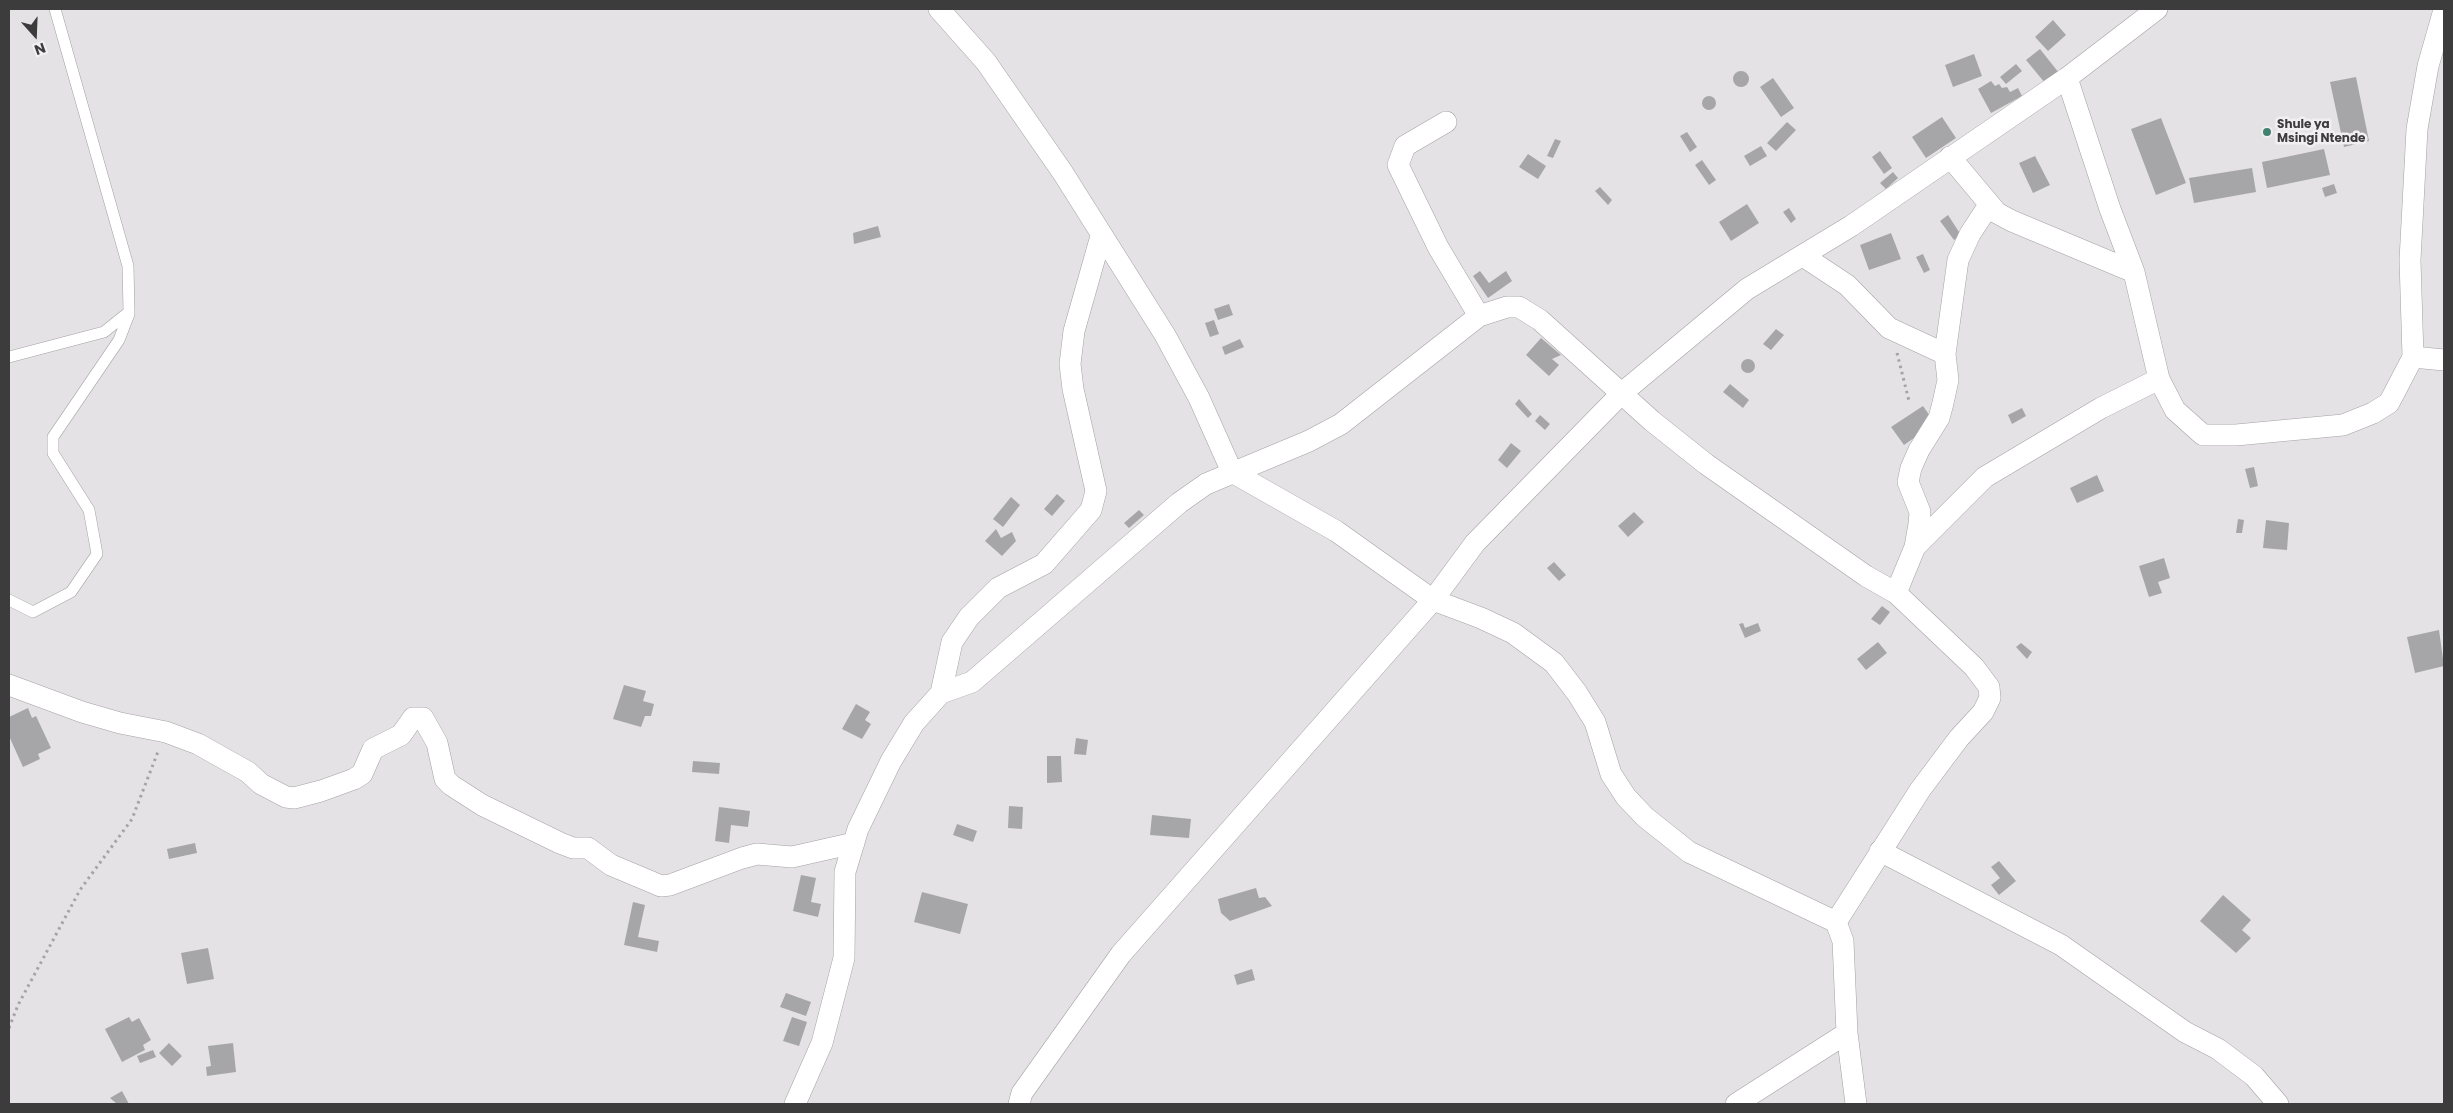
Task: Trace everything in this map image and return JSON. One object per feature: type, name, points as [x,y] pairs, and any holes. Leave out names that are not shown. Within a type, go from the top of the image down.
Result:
[{"type":"street","points":[[939,9],[986,62],[1064,173],[1184,370],[1232,472],[1336,531],[1433,600],[1481,618],[1513,633],[1554,663],[1577,693],[1595,722],[1611,774],[1626,797],[1664,834],[1689,852],[1836,922],[1843,941],[1847,1033],[1856,1104]]},
{"type":"street","points":[[1019,1104],[1022,1093],[1121,954],[1433,600],[1475,543],[1622,393],[1747,289],[1851,226],[2067,78],[2157,9]]},
{"type":"street","points":[[2067,78],[2110,209],[2134,272],[2159,379],[2175,410],[2203,435],[2236,435],[2343,424],[2373,414],[2389,403],[2413,357],[2410,260],[2417,129],[2428,66],[2444,10]]},
{"type":"street","points":[[1446,122],[1405,146],[1398,165],[1438,246],[1479,316]]},
{"type":"street","points":[[1950,157],[1989,206],[2012,221],[2134,272]]},
{"type":"street","points":[[1896,593],[1915,547],[1920,512],[1908,482],[1919,450],[1940,418],[1948,380],[1945,354],[1958,260],[1970,234],[1989,206]]},
{"type":"street","points":[[941,694],[952,642],[969,617],[998,588],[1044,564],[1091,510],[1096,491],[1073,389],[1070,364],[1074,331],[1101,236]]},
{"type":"street","points":[[1803,256],[1847,285],[1889,328],[1945,354]]},
{"type":"street","points":[[795,1104],[822,1043],[844,958],[845,872],[858,829],[891,761],[914,723],[941,694],[972,682],[1179,503],[1206,484],[1309,441],[1341,424],[1479,316],[1507,307],[1519,307],[1540,320],[1652,421],[1706,464],[1866,576],[1896,593],[1974,667],[1989,687],[1990,698],[1983,712],[1941,762],[1880,851],[1836,922]]},
{"type":"street","points":[[2413,357],[2444,360]]},
{"type":"street","points":[[1915,547],[1985,476],[2101,408],[2159,379]]},
{"type":"street","points":[[9,685],[97,716],[166,732],[198,744],[248,772],[261,784],[286,797],[294,798],[354,779],[362,774],[373,750],[401,735],[413,718],[423,718],[437,743],[442,772],[451,785],[482,805],[560,843],[573,848],[588,848],[611,865],[660,886],[670,886],[742,858],[758,854],[792,857],[824,848],[854,843]]},
{"type":"street","points":[[1880,851],[2061,945],[2185,1032],[2218,1049],[2254,1076],[2278,1104]]},
{"type":"street","points":[[1736,1104],[1847,1033]]},
{"type":"lane","points":[[9,600],[33,612],[71,592],[98,554],[89,510],[53,453],[52,437],[119,340],[129,312],[128,266],[54,9]]},
{"type":"lane","points":[[9,357],[104,332],[129,312]]},
{"type":"path","points":[[1889,328],[1902,369],[1909,401]]},
{"type":"path","points":[[9,1028],[18,1005],[80,890],[132,819],[166,732]]},
{"type":"building","points":[[2053,20],[2066,35],[2048,51],[2035,37]]},
{"type":"building","points":[[2040,49],[2059,73],[2045,83],[2026,60]]},
{"type":"building","points":[[1974,54],[1982,76],[1953,87],[1945,65]]},
{"type":"building","points":[[2016,64],[2022,71],[2006,84],[2000,77]]},
{"type":"building","points":[[1741,71],[1749,79],[1741,87],[1733,79]]},
{"type":"building","points":[[2356,77],[2369,141],[2344,147],[2330,82]]},
{"type":"building","points":[[1773,78],[1794,108],[1781,117],[1760,87]]},
{"type":"building","points":[[1991,81],[1995,86],[1999,84],[2002,88],[2007,87],[2010,92],[2018,88],[2022,96],[1991,113],[1978,89]]},
{"type":"building","points":[[1706,96],[1712,96],[1716,103],[1712,110],[1706,110],[1702,106],[1702,100]]},
{"type":"building","points":[[1942,117],[1956,138],[1926,158],[1912,137]]},
{"type":"building","points":[[2161,118],[2186,183],[2156,195],[2131,129]]},
{"type":"building","points":[[1787,122],[1796,130],[1776,151],[1767,143]]},
{"type":"building","points":[[1687,132],[1697,147],[1690,152],[1680,136]]},
{"type":"building","points":[[1555,139],[1561,141],[1553,158],[1547,156]]},
{"type":"building","points":[[1761,146],[1767,156],[1750,166],[1744,156]]},
{"type":"building","points":[[2324,149],[2330,175],[2267,188],[2262,162]]},
{"type":"building","points":[[1880,151],[1892,168],[1884,174],[1872,157]]},
{"type":"building","points":[[1528,154],[1546,166],[1538,179],[1519,167]]},
{"type":"building","points":[[2035,156],[2050,185],[2033,193],[2019,163]]},
{"type":"building","points":[[1702,160],[1716,180],[1709,185],[1695,165]]},
{"type":"building","points":[[2252,168],[2256,192],[2194,203],[2189,178]]},
{"type":"building","points":[[1893,172],[1898,178],[1886,189],[1880,183]]},
{"type":"building","points":[[2334,184],[2337,193],[2325,197],[2322,188]]},
{"type":"building","points":[[1600,187],[1612,200],[1608,205],[1595,191]]},
{"type":"building","points":[[1747,204],[1759,223],[1731,241],[1719,222]]},
{"type":"building","points":[[1789,208],[1796,219],[1791,223],[1783,212]]},
{"type":"building","points":[[1948,215],[1961,235],[1954,240],[1940,221]]},
{"type":"building","points":[[878,226],[881,237],[854,244],[853,233]]},
{"type":"building","points":[[1891,233],[1901,259],[1869,270],[1860,245]]},
{"type":"building","points":[[1923,254],[1930,270],[1924,273],[1916,257]]},
{"type":"building","points":[[1480,271],[1489,283],[1506,271],[1512,281],[1488,298],[1473,276]]},
{"type":"building","points":[[1229,304],[1233,315],[1218,320],[1214,309]]},
{"type":"building","points":[[1214,320],[1219,334],[1210,337],[1205,323]]},
{"type":"building","points":[[1776,329],[1784,335],[1771,350],[1763,344]]},
{"type":"building","points":[[1541,338],[1561,355],[1552,359],[1559,365],[1549,376],[1526,355]]},
{"type":"building","points":[[1240,339],[1244,347],[1225,355],[1222,347]]},
{"type":"building","points":[[1745,359],[1751,359],[1755,366],[1751,373],[1745,373],[1741,369],[1741,363]]},
{"type":"building","points":[[1730,384],[1749,400],[1743,408],[1723,392]]},
{"type":"building","points":[[1519,399],[1532,414],[1528,418],[1515,404]]},
{"type":"building","points":[[1923,406],[1935,423],[1904,445],[1891,427]]},
{"type":"building","points":[[2022,408],[2026,416],[2012,424],[2008,415]]},
{"type":"building","points":[[1540,415],[1550,424],[1545,430],[1535,421]]},
{"type":"building","points":[[1511,443],[1521,451],[1507,468],[1498,460]]},
{"type":"building","points":[[2254,467],[2258,486],[2250,488],[2245,469]]},
{"type":"building","points":[[2097,475],[2104,491],[2077,503],[2070,488]]},
{"type":"building","points":[[1057,494],[1065,501],[1052,516],[1044,509]]},
{"type":"building","points":[[1011,497],[1020,505],[1003,527],[993,519]]},
{"type":"building","points":[[1139,510],[1144,515],[1129,528],[1124,523]]},
{"type":"building","points":[[1634,512],[1644,522],[1628,537],[1618,526]]},
{"type":"building","points":[[2238,519],[2244,520],[2242,533],[2236,533]]},
{"type":"building","points":[[2266,520],[2289,523],[2287,550],[2263,548]]},
{"type":"building","points":[[996,529],[1001,538],[1012,532],[1016,541],[1002,556],[985,541]]},
{"type":"building","points":[[2164,558],[2170,578],[2158,582],[2162,593],[2149,597],[2139,566]]},
{"type":"building","points":[[1554,562],[1566,575],[1559,581],[1547,568]]},
{"type":"building","points":[[1882,606],[1890,612],[1880,625],[1871,619]]},
{"type":"building","points":[[1743,623],[1745,628],[1758,623],[1761,631],[1745,638],[1739,624]]},
{"type":"building","points":[[2439,630],[2444,666],[2415,673],[2407,637]]},
{"type":"building","points":[[1878,642],[1887,653],[1866,670],[1857,659]]},
{"type":"building","points":[[2021,643],[2032,652],[2027,659],[2016,647]]},
{"type":"building","points":[[624,685],[646,691],[643,701],[654,704],[651,716],[645,716],[641,727],[613,719]]},
{"type":"building","points":[[856,704],[870,712],[865,720],[871,724],[862,739],[842,729]]},
{"type":"building","points":[[28,708],[32,718],[36,716],[51,748],[38,754],[40,759],[23,767],[9,736],[9,717]]},
{"type":"building","points":[[1076,738],[1088,740],[1086,755],[1074,754]]},
{"type":"building","points":[[1047,756],[1061,756],[1062,782],[1047,783]]},
{"type":"building","points":[[693,761],[720,763],[719,774],[692,772]]},
{"type":"building","points":[[1009,806],[1023,807],[1022,829],[1008,828]]},
{"type":"building","points":[[719,807],[750,811],[748,827],[731,825],[729,843],[715,841]]},
{"type":"building","points":[[1152,815],[1191,819],[1189,838],[1150,835]]},
{"type":"building","points":[[957,824],[977,831],[973,842],[953,835]]},
{"type":"building","points":[[195,843],[197,853],[169,859],[167,849]]},
{"type":"building","points":[[1999,861],[2016,881],[1999,895],[1991,885],[2000,878],[1991,867]]},
{"type":"building","points":[[801,875],[816,878],[811,902],[821,904],[818,917],[793,911]]},
{"type":"building","points":[[1256,888],[1259,898],[1265,897],[1272,906],[1230,921],[1221,913],[1218,899]]},
{"type":"building","points":[[922,892],[968,904],[960,934],[914,922]]},
{"type":"building","points":[[2223,895],[2251,920],[2242,930],[2251,938],[2236,953],[2200,921]]},
{"type":"building","points":[[633,902],[645,905],[638,937],[659,941],[657,952],[624,945]]},
{"type":"building","points":[[208,948],[214,979],[187,984],[181,953]]},
{"type":"building","points":[[1252,969],[1255,980],[1237,985],[1234,975]]},
{"type":"building","points":[[786,993],[811,1002],[806,1016],[780,1007]]},
{"type":"building","points":[[129,1017],[132,1022],[139,1018],[151,1040],[143,1045],[145,1050],[122,1062],[105,1029]]},
{"type":"building","points":[[792,1017],[807,1022],[799,1046],[783,1041]]},
{"type":"building","points":[[169,1043],[182,1056],[172,1066],[159,1053]]},
{"type":"building","points":[[233,1043],[236,1072],[207,1076],[206,1067],[211,1066],[208,1046]]},
{"type":"building","points":[[153,1050],[156,1057],[140,1063],[137,1056]]},
{"type":"building","points":[[122,1091],[129,1104],[117,1104],[110,1098]]},
{"type":"place","name":"Shule ya Msingi Ntende","points":[[2267,132]]}]
